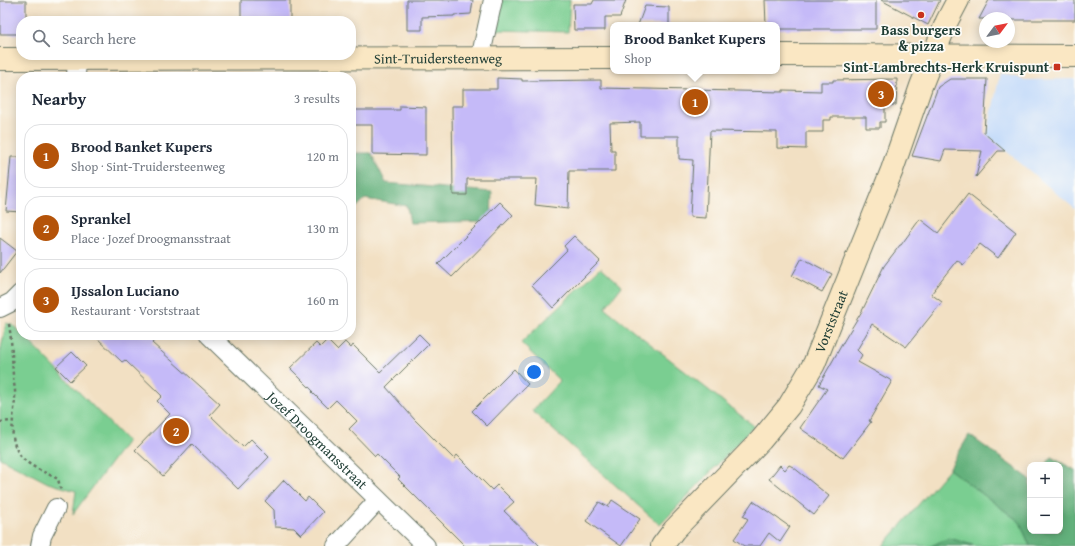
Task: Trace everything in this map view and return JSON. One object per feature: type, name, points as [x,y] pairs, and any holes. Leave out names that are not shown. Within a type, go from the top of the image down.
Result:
[{"type":"main road","name":"Vorststraat","points":[[662,546],[674,530],[765,434],[788,406],[814,364],[892,170],[921,86],[947,21],[958,0]]},
{"type":"main road","points":[[780,55],[1075,56]]},
{"type":"main road","name":"Sint-Truidersteenweg","points":[[0,59],[76,68],[480,59],[610,58]]},
{"type":"street","points":[[480,59],[493,0]]},
{"type":"street","points":[[3,307],[16,298]]},
{"type":"street","name":"Jozef Droogmansstraat","points":[[214,340],[426,546]]},
{"type":"street","points":[[336,546],[378,500]]},
{"type":"street","points":[[40,546],[42,536],[56,508]]},
{"type":"path","points":[[3,307],[12,342],[15,402],[12,421],[15,446],[27,462],[58,480],[62,496],[56,508]]},
{"type":"path","points":[[0,422],[12,421]]},
{"type":"shaded area","points":[[1000,73],[1026,80],[1075,79],[1075,209],[987,135]]},
{"type":"green space","points":[[500,0],[570,0],[568,32],[496,30],[495,23]]},
{"type":"green space","points":[[356,153],[371,153],[386,183],[492,192],[491,221],[410,223],[407,206],[365,199],[356,208]]},
{"type":"green space","points":[[601,267],[622,286],[605,308],[754,426],[660,525],[532,411],[560,381],[521,343]]},
{"type":"green space","points":[[6,323],[13,325],[16,328],[16,340],[28,340],[127,441],[73,514],[76,491],[48,483],[0,458],[0,353]]},
{"type":"green space","points":[[969,435],[1027,477],[1027,534],[1063,534],[1063,464],[1075,470],[1075,546],[1030,546],[1020,522],[949,469]]},
{"type":"green space","points":[[1051,457],[1060,462],[1048,462]]},
{"type":"green space","points":[[949,469],[1020,522],[1030,546],[975,546],[949,538],[931,546],[883,546]]},
{"type":"green space","points":[[949,538],[975,546],[931,546]]},
{"type":"building","points":[[241,0],[290,0],[290,16],[241,16]]},
{"type":"building","points":[[407,0],[473,0],[471,14],[422,17],[422,30],[407,30]]},
{"type":"building","points":[[594,0],[626,0],[620,17],[605,17],[605,30],[574,30],[573,4],[592,4]]},
{"type":"building","points":[[765,0],[876,0],[876,29],[780,29],[780,22],[766,22]]},
{"type":"building","name":"Bass burgers & pizza","points":[[881,0],[940,0],[928,25]]},
{"type":"building","points":[[989,0],[1075,0],[1075,20],[1015,20],[1015,12],[983,12]]},
{"type":"building","points":[[0,1],[26,1],[26,16],[16,16],[16,34],[0,34]]},
{"type":"building","points":[[645,6],[669,7],[669,22],[639,22]]},
{"type":"building","points":[[497,78],[522,79],[522,81],[601,80],[601,88],[783,92],[783,90],[821,91],[821,82],[833,82],[833,80],[897,79],[896,105],[885,105],[885,122],[880,122],[880,128],[866,128],[866,117],[831,117],[831,120],[823,120],[823,132],[806,132],[806,149],[777,148],[777,132],[710,131],[706,218],[690,217],[693,160],[679,159],[679,136],[640,136],[640,122],[610,123],[611,150],[615,150],[615,171],[569,171],[568,209],[535,205],[537,179],[467,179],[467,195],[453,195],[452,106],[463,106],[463,89],[497,89]]},
{"type":"building","points":[[950,79],[987,79],[984,133],[1005,151],[998,151],[976,177],[982,151],[945,150],[941,161],[912,156],[938,87]]},
{"type":"building","points":[[400,106],[426,107],[426,155],[372,154],[372,125],[356,125],[356,110],[400,110]]},
{"type":"building","points":[[11,157],[16,157],[16,212],[6,211]]},
{"type":"building","points":[[968,194],[1016,232],[998,258],[980,244],[963,265],[957,260],[931,294],[942,302],[906,347],[872,324],[857,350],[862,355],[858,362],[892,381],[869,421],[871,422],[843,458],[800,428],[827,389],[819,385],[862,311],[884,266],[920,219],[938,233]]},
{"type":"building","points":[[500,202],[513,215],[452,277],[438,264]]},
{"type":"building","points":[[574,236],[600,261],[553,308],[532,285],[567,250],[564,246]]},
{"type":"building","points":[[0,238],[16,250],[16,252],[0,273]]},
{"type":"building","points":[[802,258],[832,274],[822,292],[792,276]]},
{"type":"building","points":[[419,334],[429,344],[386,387],[414,419],[454,459],[457,455],[492,490],[497,485],[514,502],[504,511],[540,546],[465,546],[398,479],[400,477],[377,454],[375,456],[349,429],[357,421],[336,400],[328,408],[290,368],[316,343],[320,347],[327,340],[337,350],[345,342],[351,348],[353,345],[380,372]]},
{"type":"building","points":[[99,340],[155,340],[152,343],[220,404],[210,415],[243,447],[251,439],[269,457],[238,489],[192,444],[163,476],[135,450],[170,414],[157,401],[162,396],[125,360],[122,362]]},
{"type":"building","points":[[72,352],[86,366],[70,381],[56,367]]},
{"type":"building","points":[[514,369],[528,384],[487,426],[472,411]]},
{"type":"building","points":[[780,465],[785,470],[789,465],[793,467],[829,496],[814,515],[769,479]]},
{"type":"building","points":[[284,480],[305,501],[308,497],[323,512],[301,535],[294,528],[275,527],[274,510],[265,501]]},
{"type":"building","points":[[612,500],[640,519],[621,546],[586,521],[599,502],[608,507]]},
{"type":"building","points":[[753,501],[790,527],[780,542],[769,533],[760,546],[744,546],[734,539],[748,519],[743,516]]},
{"type":"place","name":"Bass burgers & pizza","points":[[921,15]]},
{"type":"place","name":"Sint-Lambrechts-Herk Kruispunt","points":[[1057,67]]},
{"type":"place","name":"IJssalon Luciano","points":[[881,94]]},
{"type":"place","name":"Brood Banket Kupers","points":[[695,102]]},
{"type":"place","name":"Sprankel","points":[[176,431]]}]
